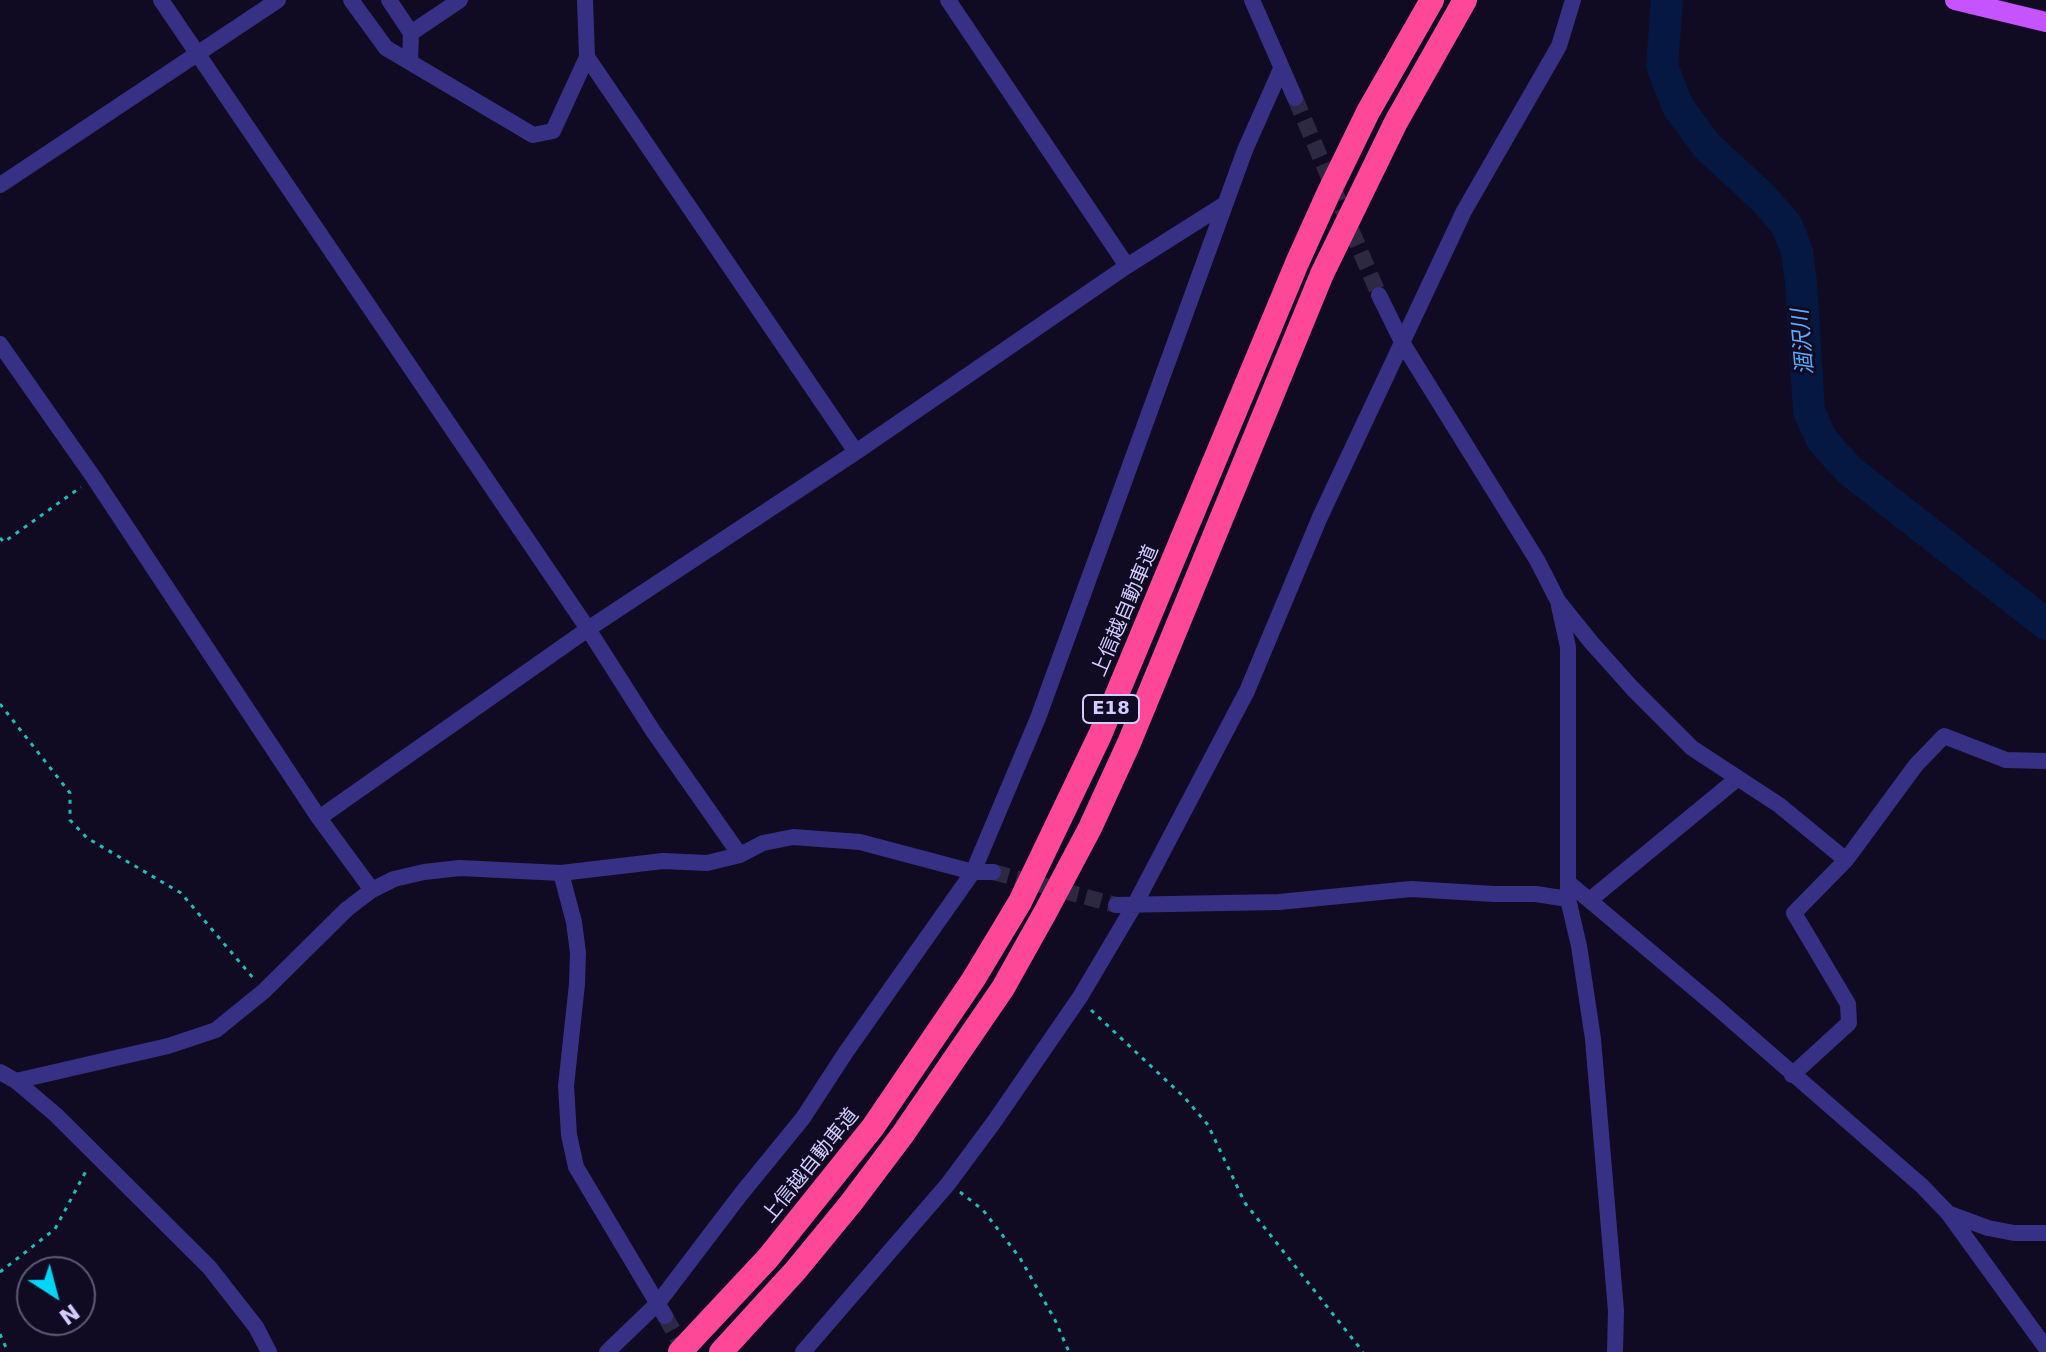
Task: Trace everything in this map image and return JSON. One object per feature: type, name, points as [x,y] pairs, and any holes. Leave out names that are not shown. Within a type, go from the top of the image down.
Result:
[{"type":"highway","name":"上信越自動車道","points":[[680,1352],[768,1258],[873,1127],[965,992],[1020,902],[1100,735],[1323,206],[1368,112],[1432,0]]},
{"type":"highway","name":"E18","points":[[721,1352],[796,1270],[903,1134],[995,1000],[1046,911],[1090,828],[1129,743],[1322,274],[1396,122],[1465,0]]},
{"type":"main road","points":[[1955,0],[2046,22]]},
{"type":"street","points":[[161,0],[588,629],[653,731],[740,855]]},
{"type":"street","points":[[0,185],[278,0]]},
{"type":"street","points":[[351,0],[386,48],[533,135],[553,131],[587,57],[585,0]]},
{"type":"street","points":[[389,0],[411,33],[410,62]]},
{"type":"street","points":[[411,33],[460,0]]},
{"type":"street","points":[[948,0],[1127,266]]},
{"type":"street","points":[[1252,0],[1295,98]]},
{"type":"street","points":[[803,1352],[948,1184],[1080,997],[1134,906],[1247,691],[1320,517],[1464,211],[1559,46],[1573,0]]},
{"type":"street","points":[[587,57],[856,452]]},
{"type":"street","points":[[607,1352],[661,1309],[741,1194],[803,1118],[973,872],[1038,718],[1245,150],[1281,69]]},
{"type":"street","points":[[319,818],[588,629],[856,452],[1127,266],[1225,204]]},
{"type":"street","points":[[1379,295],[1403,344],[1537,560],[1558,601],[1633,689],[1692,748],[1779,805],[1846,860]]},
{"type":"street","points":[[0,344],[94,478],[319,818],[372,890]]},
{"type":"street","points":[[1558,601],[1568,647],[1569,892],[1593,1039],[1616,1311],[1615,1352]]},
{"type":"street","points":[[1792,1075],[1849,1023],[1848,1004],[1794,913],[1846,860],[1916,765],[1944,736],[2006,760],[2046,761]]},
{"type":"street","points":[[1591,899],[1738,778]]},
{"type":"street","points":[[16,1081],[168,1046],[216,1030],[264,991],[347,909],[372,890],[394,879],[424,872],[460,868],[561,873],[663,861],[707,863],[740,855],[763,843],[793,837],[860,842],[973,872],[993,872]]},
{"type":"street","points":[[561,873],[574,922],[578,953],[566,1086],[569,1135],[576,1167],[661,1309]]},
{"type":"street","points":[[1116,905],[1279,902],[1411,889],[1494,894],[1569,892],[1591,899],[1922,1186],[1948,1213],[2046,1348]]},
{"type":"street","points":[[0,1072],[16,1081],[56,1115],[209,1267],[256,1327],[269,1352]]},
{"type":"street","points":[[1948,1213],[1988,1228],[2014,1233],[2046,1233]]},
{"type":"path","points":[[0,538],[4,542],[94,478]]},
{"type":"path","points":[[0,704],[70,793],[70,820],[87,838],[181,893],[264,991]]},
{"type":"path","points":[[1080,997],[1185,1098],[1208,1125],[1245,1203],[1363,1352]]},
{"type":"path","points":[[0,1272],[55,1229],[95,1154]]},
{"type":"path","points":[[948,1184],[974,1200],[1020,1258],[1069,1352]]},
{"type":"path","points":[[0,1334],[8,1352]]},
{"type":"waterway","name":"涸沢川","points":[[1667,0],[1662,66],[1678,107],[1707,146],[1786,224],[1797,251],[1809,411],[1822,440],[1850,471],[2046,624]]},
{"type":"tunnel","points":[[1295,98],[1379,295]]},
{"type":"tunnel","points":[[993,872],[1116,905]]},
{"type":"tunnel","points":[[665,1316],[685,1352]]}]
